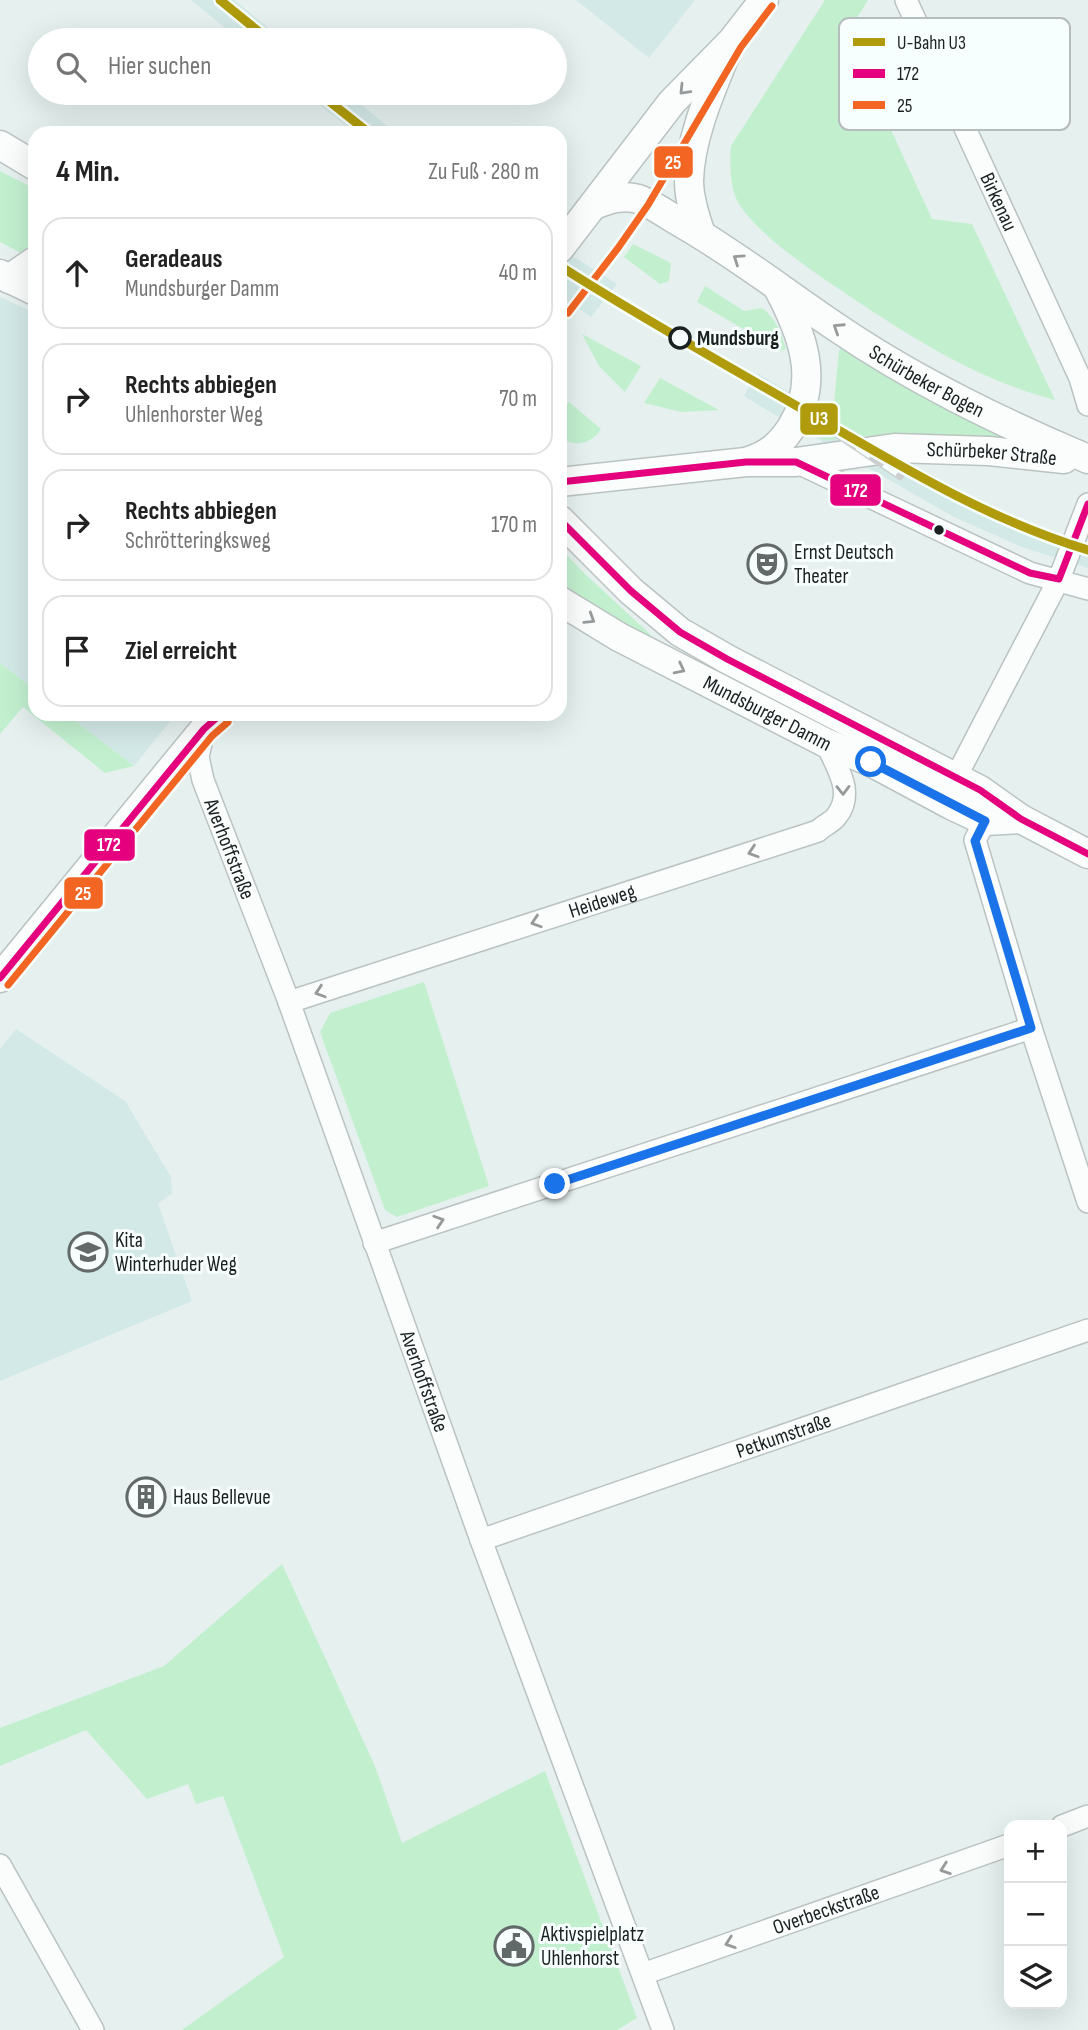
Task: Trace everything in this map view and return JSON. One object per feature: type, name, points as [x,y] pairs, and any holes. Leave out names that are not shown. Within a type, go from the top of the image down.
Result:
[{"type":"main road","points":[[567,239],[672,102],[732,41],[764,0]]},
{"type":"main road","points":[[701,234],[691,201],[689,182],[692,162],[708,96],[732,41]]},
{"type":"main road","points":[[0,145],[28,162]]},
{"type":"main road","name":"Schürbeker Bogen","points":[[594,205],[622,197],[639,199],[701,234],[835,326],[939,388],[1026,433],[1088,460]]},
{"type":"main road","points":[[3,280],[28,265]]},
{"type":"main road","points":[[3,280],[28,289]]},
{"type":"main road","name":"Schürbeker Bogen","points":[[746,462],[768,454],[777,447],[798,417],[806,390],[807,363],[798,329],[775,283]]},
{"type":"main road","name":"Schürbeker Straße","points":[[567,481],[746,462],[796,461],[894,448],[989,451],[1088,460]]},
{"type":"main road","name":"Mundsburger Damm","points":[[567,527],[631,591],[680,632],[727,659],[980,789],[1021,819],[1088,853]]},
{"type":"main road","name":"Mundsburger Damm","points":[[567,605],[619,638],[985,821]]},
{"type":"main road","points":[[0,978],[210,721]]},
{"type":"main road","points":[[985,821],[1021,819]]},
{"type":"street","name":"Birkenau","points":[[906,0],[914,18]]},
{"type":"street","name":"Birkenau","points":[[966,130],[1080,378],[1088,405]]},
{"type":"street","points":[[796,461],[1030,573],[1088,589]]},
{"type":"street","points":[[956,777],[1059,579],[1088,504]]},
{"type":"street","name":"Averhoffstraße","points":[[211,721],[198,757],[203,780],[289,1002],[481,1540],[663,2030]]},
{"type":"street","name":"Heideweg","points":[[289,1002],[818,831],[836,817],[843,803],[845,786],[826,743]]},
{"type":"street","points":[[985,821],[975,841],[1031,1028],[1088,1202]]},
{"type":"street","points":[[374,1242],[1031,1028]]},
{"type":"street","name":"Petkumstraße","points":[[481,1540],[1088,1330]]},
{"type":"street","points":[[1067,1824],[1088,1816]]},
{"type":"street","name":"Overbeckstraße","points":[[643,1974],[1004,1847]]},
{"type":"street","points":[[0,1866],[93,2030]]},
{"type":"shaded area","points":[[191,0],[234,0],[268,28],[225,28]]},
{"type":"shaded area","points":[[576,0],[695,0],[649,58]]},
{"type":"shaded area","points":[[320,105],[362,105],[387,126],[346,126]]},
{"type":"shaded area","points":[[567,252],[617,284],[591,317],[567,301]]},
{"type":"shaded area","points":[[0,297],[28,310],[28,685],[0,663]]},
{"type":"shaded area","points":[[757,373],[966,498],[1030,524],[1088,543],[1088,568],[1022,547],[954,517],[767,410],[744,396]]},
{"type":"shaded area","points":[[75,721],[170,721],[134,766]]},
{"type":"shaded area","name":"Kita Winterhuder Weg","points":[[16,1029],[125,1101],[171,1177],[172,1193],[158,1204],[192,1301],[0,1381],[0,1049]]},
{"type":"green space","points":[[825,0],[868,0],[857,18],[839,18],[839,130],[891,130],[932,219],[972,224],[1055,400],[997,380],[942,354],[890,323],[787,252],[750,219],[737,201],[731,178],[731,146]]},
{"type":"green space","points":[[0,171],[28,185],[28,248],[21,253],[0,242]]},
{"type":"green space","points":[[633,244],[671,263],[669,281],[660,284],[624,257]]},
{"type":"green space","points":[[705,286],[744,311],[762,308],[774,321],[786,349],[781,351],[697,302]]},
{"type":"green space","points":[[582,334],[641,366],[625,392],[599,366]]},
{"type":"green space","points":[[841,347],[878,370],[1005,435],[1003,439],[911,434],[824,440],[819,437],[834,403]]},
{"type":"green space","points":[[660,378],[719,410],[681,412],[644,403]]},
{"type":"green space","points":[[569,402],[601,429],[593,438],[582,443],[567,441]]},
{"type":"green space","points":[[567,555],[652,636],[649,638],[567,595]]},
{"type":"green space","points":[[0,663],[28,685],[28,711],[23,707],[0,734]]},
{"type":"green space","points":[[40,721],[75,721],[134,766],[105,773]]},
{"type":"green space","points":[[424,982],[489,1186],[397,1217],[385,1210],[320,1032],[330,1013]]},
{"type":"green space","points":[[282,1564],[375,1766],[402,1843],[545,1771],[637,2018],[617,2030],[182,2030],[284,1957],[223,1796],[196,1804],[188,1784],[147,1799],[86,1730],[0,1766],[0,1728],[164,1666]]},
{"type":"railway","points":[[777,394],[900,476]]},
{"type":"metro line","name":"U3","points":[[220,0],[254,28]]},
{"type":"metro line","name":"U3","points":[[334,105],[360,126]]},
{"type":"metro line","name":"U3","points":[[567,270],[875,452],[979,507],[1088,550]]},
{"type":"transit line","name":"25","points":[[568,313],[648,205],[741,47],[772,6]]},
{"type":"transit line","name":"172","points":[[567,481],[746,462],[796,462],[1030,573],[1059,579],[1088,504]]},
{"type":"transit line","name":"172","points":[[567,527],[631,591],[680,632],[980,790],[1021,819],[1088,854]]},
{"type":"transit line","name":"172","points":[[0,978],[213,721]]},
{"type":"transit line","name":"25","points":[[8,985],[212,736],[228,722]]},
{"type":"place","name":"Mundsburg","points":[[680,338]]},
{"type":"place","name":"Ernst Deutsch Theater","points":[[767,564]]},
{"type":"place","name":"Kita Winterhuder Weg","points":[[88,1252]]},
{"type":"place","name":"Haus Bellevue","points":[[146,1497]]},
{"type":"place","name":"Aktivspielplatz Uhlenhorst","points":[[514,1946]]},
{"type":"route","points":[[555,1184],[1031,1028],[975,841],[985,821],[871,762]]}]
